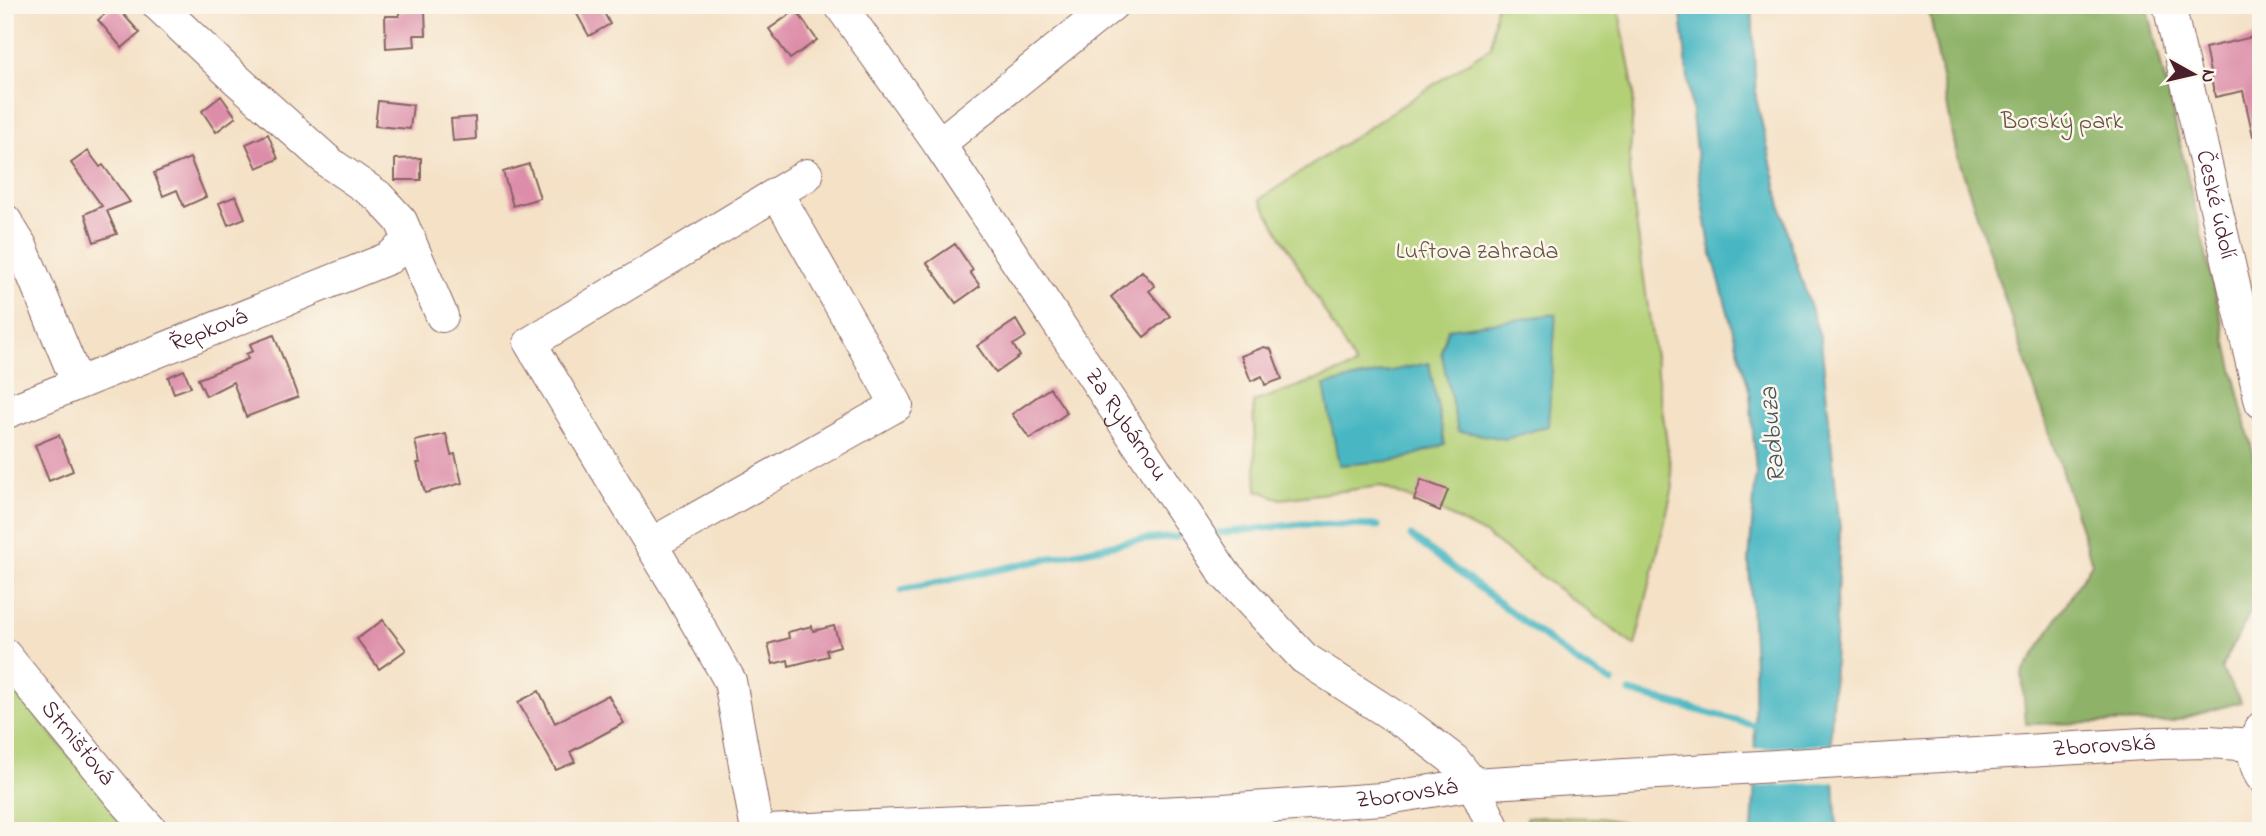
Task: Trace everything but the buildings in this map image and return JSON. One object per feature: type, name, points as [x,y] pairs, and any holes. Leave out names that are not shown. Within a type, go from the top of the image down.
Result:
[{"type":"street","points":[[158,5],[331,164],[378,196],[401,220],[442,316]]},
{"type":"street","name":"Za Rybárnou","points":[[840,5],[939,144],[1224,573],[1304,658],[1412,728],[1454,760],[1473,784],[1495,831]]},
{"type":"street","points":[[939,144],[1112,5]]},
{"type":"street","name":"České údolí","points":[[2169,5],[2261,402]]},
{"type":"street","points":[[757,831],[730,681],[530,343],[807,175]]},
{"type":"street","points":[[651,544],[897,405],[777,193]]},
{"type":"street","points":[[5,220],[21,246],[76,382]]},
{"type":"street","name":"Řepková","points":[[5,413],[76,382],[388,258],[410,240]]},
{"type":"street","name":"Strnišťová","points":[[5,654],[152,831]]},
{"type":"street","name":"Zborovská","points":[[768,831],[1210,810],[1382,799],[1473,784],[2209,743],[2258,737],[2255,762],[2261,776]]},
{"type":"green space","name":"Luftova zahrada","points":[[1496,5],[1618,5],[1634,92],[1629,171],[1673,487],[1635,646],[1483,533],[1440,511],[1380,486],[1281,499],[1257,490],[1253,402],[1356,366],[1260,199],[1491,47]]},
{"type":"green space","name":"Borský park","points":[[1928,5],[2147,5],[2261,487],[2261,591],[2221,669],[2241,702],[2170,722],[2026,724],[2022,674],[2092,563],[1956,151]]},
{"type":"green space","points":[[5,677],[131,831],[5,831]]},
{"type":"green space","points":[[1527,817],[1600,818],[1623,822],[1625,831],[1526,831]]},
{"type":"water","name":"Radbuza","points":[[1680,5],[1752,5],[1756,98],[1789,240],[1821,340],[1840,530],[1831,731],[1837,831],[1752,831],[1755,781],[1754,666],[1749,562],[1756,473],[1750,393],[1710,246],[1699,178]]},
{"type":"water","points":[[1556,314],[1548,426],[1506,439],[1458,431],[1441,351],[1448,329]]},
{"type":"water","points":[[1429,363],[1445,444],[1401,460],[1339,465],[1324,385]]},
{"type":"pier","points":[[1835,744],[1837,782],[1751,787],[1751,749]]},
{"type":"waterway","points":[[1219,533],[1302,524],[1378,526]]},
{"type":"waterway","points":[[1411,536],[1581,665],[1612,682]]},
{"type":"waterway","points":[[902,590],[1131,541],[1177,537]]},
{"type":"waterway","points":[[1630,692],[1761,727]]}]
